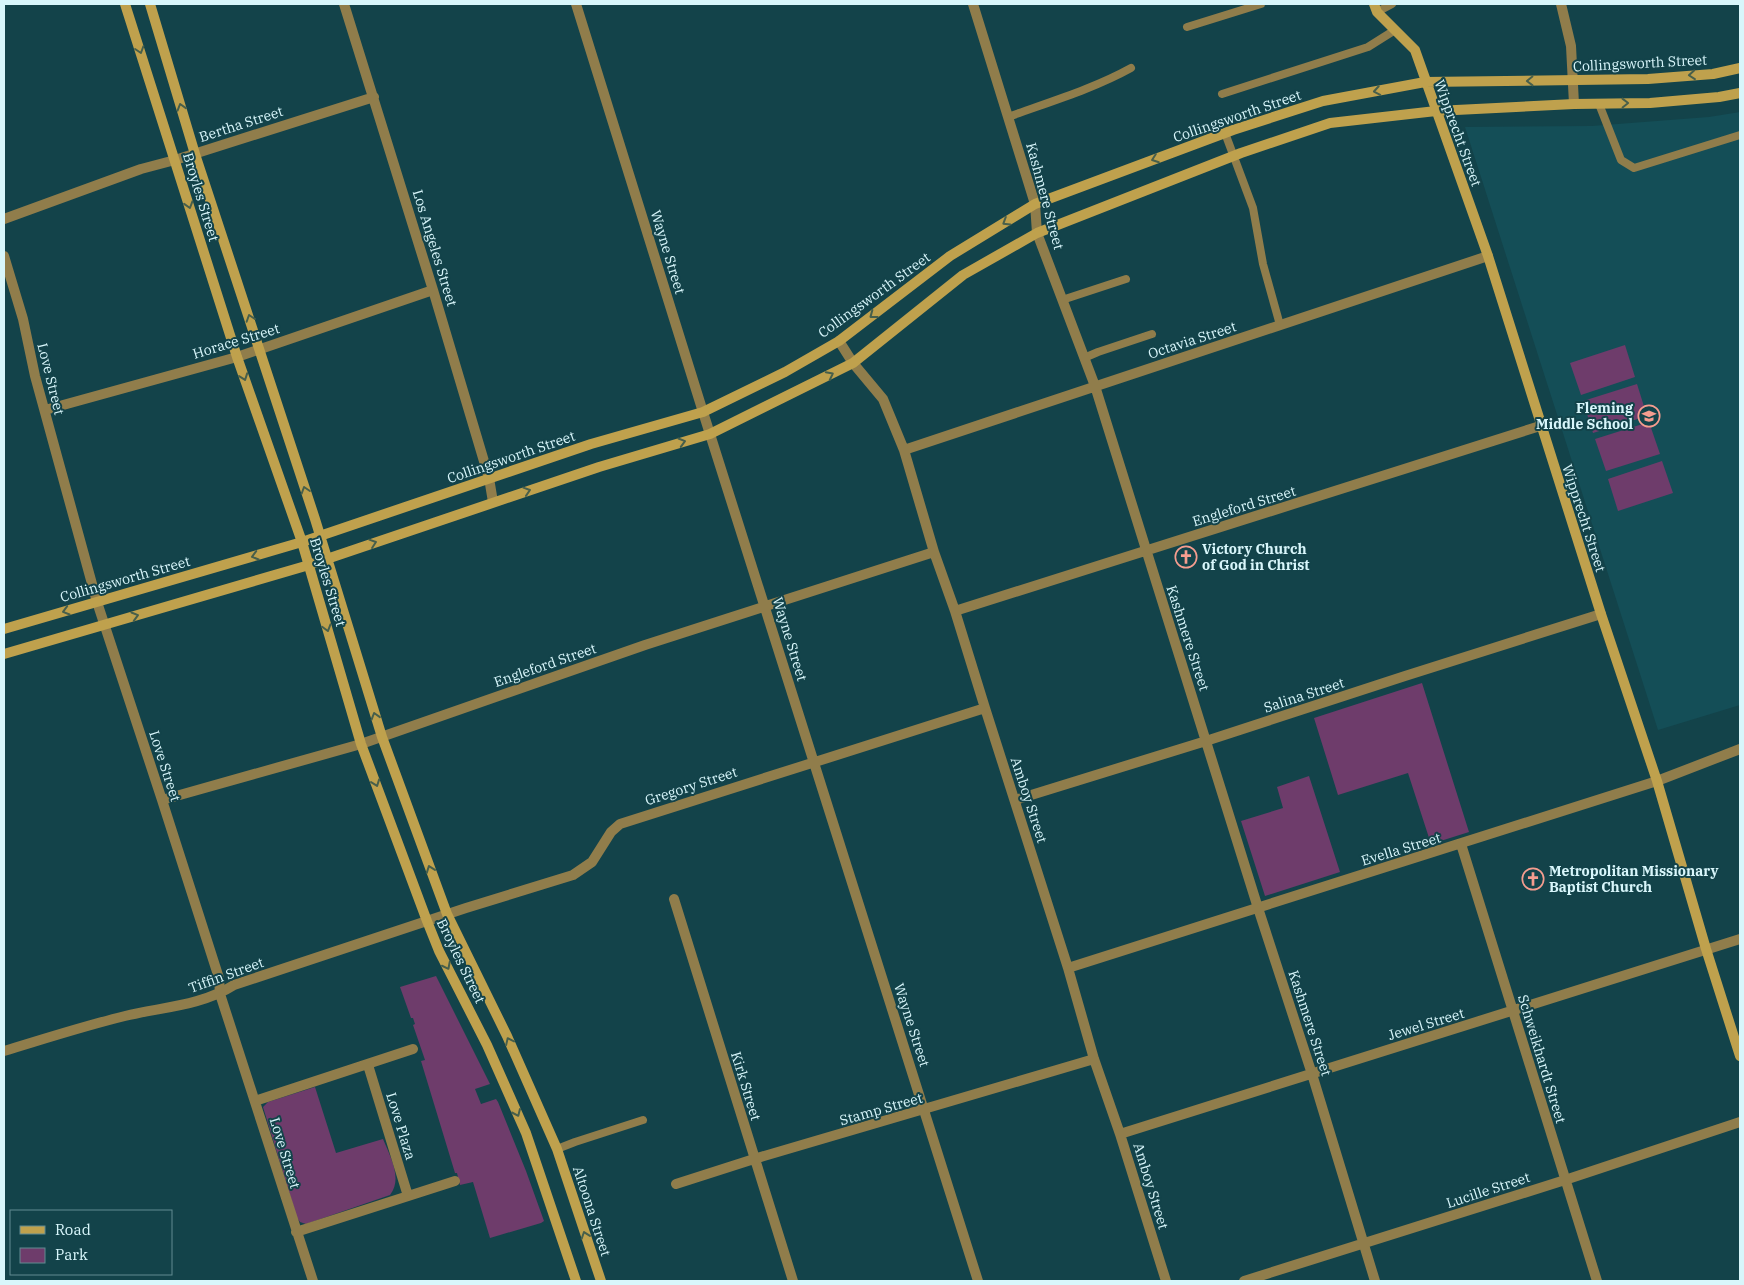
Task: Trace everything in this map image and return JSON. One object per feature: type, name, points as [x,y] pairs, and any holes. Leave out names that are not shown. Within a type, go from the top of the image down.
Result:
[{"type":"main road","name":"Broyles Street","points":[[125,4],[236,357],[302,542],[362,744],[427,922],[487,1046],[526,1133],[576,1281]]},
{"type":"main road","name":"Broyles Street","points":[[150,4],[195,154],[260,349],[382,736],[447,914],[507,1036],[557,1150]]},
{"type":"main road","name":"Wipprecht Street","points":[[1375,8],[1415,50],[1488,256],[1540,426],[1657,781],[1706,949],[1740,1056]]},
{"type":"main road","name":"Collingsworth Street","points":[[4,629],[302,542],[591,444],[703,412],[785,372],[840,340],[950,256],[1035,204],[1225,133],[1323,101],[1425,82],[1648,79],[1713,74],[1740,68]]},
{"type":"main road","points":[[4,654],[309,565],[598,467],[710,434],[853,363],[963,276],[1037,233],[1234,155],[1330,123],[1436,111],[1574,104],[1650,103],[1719,97],[1740,93]]},
{"type":"main road","name":"Altoona Street","points":[[557,1150],[601,1281]]},
{"type":"street","name":"Los Angeles Street","points":[[344,4],[433,290],[489,478],[493,502]]},
{"type":"street","name":"Wayne Street","points":[[576,4],[978,1281]]},
{"type":"street","name":"Kashmere Street","points":[[972,4],[1035,204],[1037,233],[1095,386],[1145,551],[1312,1074],[1375,1281]]},
{"type":"street","points":[[1560,4],[1571,46],[1574,104]]},
{"type":"street","name":"Bertha Street","points":[[4,219],[141,169],[195,154],[374,97]]},
{"type":"street","name":"Love Street","points":[[4,256],[23,319],[35,376],[97,602],[219,978],[220,994],[312,1281]]},
{"type":"street","name":"Octavia Street","points":[[904,450],[1488,256]]},
{"type":"street","name":"Horace Street","points":[[45,410],[236,357],[433,290]]},
{"type":"street","name":"Amboy Street","points":[[840,340],[853,363],[882,399],[904,450],[934,552],[955,611],[984,708],[1068,968],[1094,1059],[1120,1134],[1166,1281]]},
{"type":"street","name":"Engleford Street","points":[[955,611],[1540,426]]},
{"type":"street","name":"Engleford Street","points":[[162,800],[362,744],[646,645],[934,552]]},
{"type":"street","name":"Salina Street","points":[[1015,800],[1206,741],[1601,614]]},
{"type":"street","name":"Gregory Street","points":[[427,922],[573,874],[592,862],[611,832],[620,824],[984,708]]},
{"type":"street","name":"Evella Street","points":[[1068,968],[1657,781],[1740,749]]},
{"type":"street","name":"Schweikhardt Street","points":[[1461,844],[1597,1281]]},
{"type":"street","name":"Kirk Street","points":[[674,898],[793,1281]]},
{"type":"street","name":"Tiffin Street","points":[[4,1051],[127,1016],[183,1006],[220,994],[234,985],[427,922]]},
{"type":"street","name":"Jewel Street","points":[[1120,1134],[1740,939]]},
{"type":"street","points":[[255,1101],[413,1049]]},
{"type":"street","name":"Stamp Street","points":[[676,1184],[754,1159],[1094,1059]]},
{"type":"street","name":"Love Plaza","points":[[368,1065],[408,1196]]},
{"type":"street","name":"Lucille Street","points":[[1244,1281],[1565,1180],[1740,1122]]},
{"type":"street","points":[[296,1232],[455,1180]]},
{"type":"lane","points":[[1187,27],[1262,4]]},
{"type":"lane","points":[[1375,8],[1392,4]]},
{"type":"lane","points":[[1222,94],[1368,46],[1395,30]]},
{"type":"lane","points":[[1008,117],[1073,94],[1117,76],[1131,68]]},
{"type":"lane","points":[[1599,104],[1621,160],[1634,168],[1740,135]]},
{"type":"lane","points":[[1225,133],[1253,208],[1263,264],[1280,325]]},
{"type":"lane","points":[[1062,300],[1126,279]]},
{"type":"lane","points":[[1084,358],[1152,334]]},
{"type":"lane","points":[[557,1150],[575,1142],[643,1120]]},
{"type":"shaded area","name":"Fleming Middle School","points":[[1740,112],[1740,705],[1658,730],[1465,127],[1592,126],[1709,117]]},
{"type":"green space","points":[[1625,345],[1635,377],[1581,395],[1570,363]]},
{"type":"green space","points":[[1637,384],[1647,416],[1593,433],[1583,401]]},
{"type":"green space","points":[[1649,422],[1660,454],[1606,471],[1595,439]]},
{"type":"green space","points":[[1662,461],[1673,493],[1618,511],[1608,479]]},
{"type":"green space","points":[[1422,683],[1469,832],[1431,844],[1408,773],[1338,795],[1314,718]]},
{"type":"green space","points":[[1309,776],[1340,872],[1265,896],[1241,821],[1283,808],[1277,787]]},
{"type":"green space","points":[[436,976],[490,1084],[475,1089],[481,1104],[496,1099],[498,1102],[544,1221],[541,1223],[490,1238],[473,1182],[460,1185],[421,1061],[425,1060],[413,1025],[415,1024],[400,987]]},
{"type":"green space","points":[[315,1087],[336,1153],[383,1139],[394,1167],[395,1182],[394,1189],[390,1195],[306,1224],[300,1222],[297,1218],[263,1107],[268,1102]]},
{"type":"place","name":"Fleming Middle School","points":[[1649,416]]},
{"type":"place","name":"Victory Church of God in Christ","points":[[1186,557]]},
{"type":"place","name":"Metropolitan Missionary Baptist Church","points":[[1533,879]]}]
